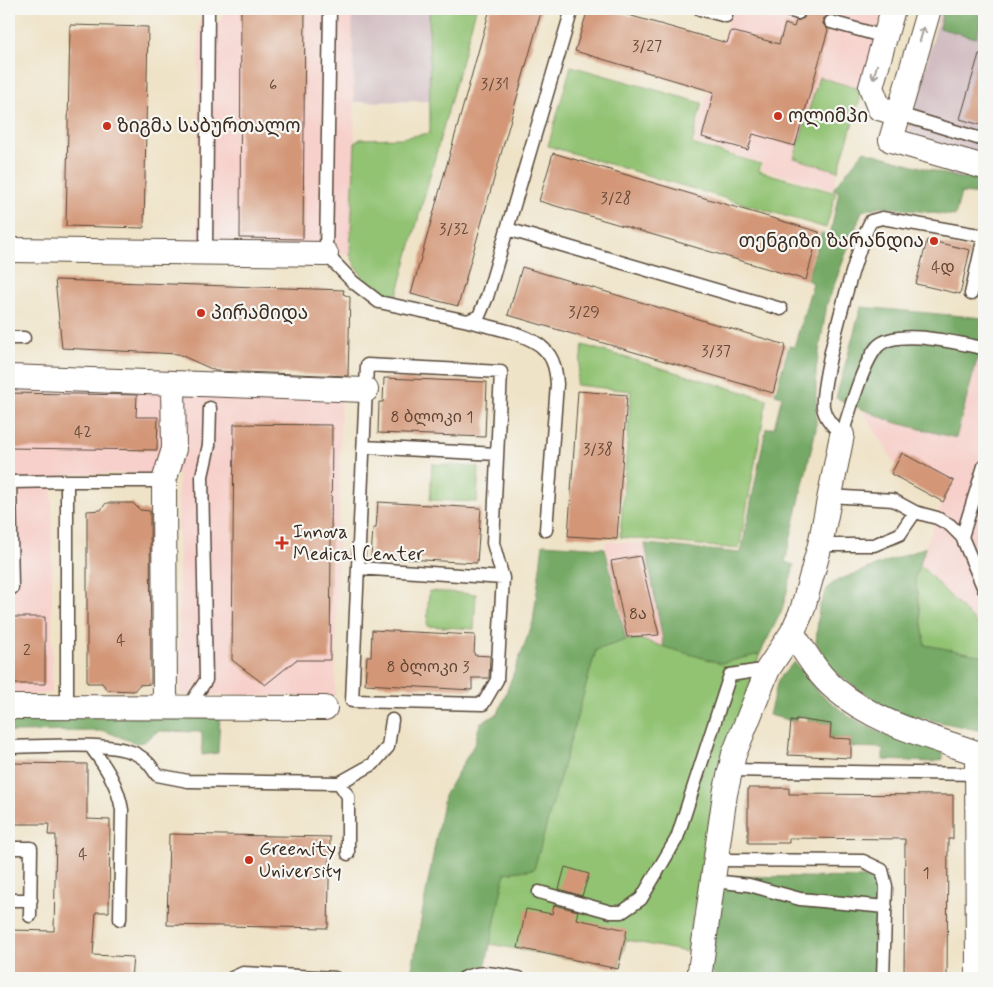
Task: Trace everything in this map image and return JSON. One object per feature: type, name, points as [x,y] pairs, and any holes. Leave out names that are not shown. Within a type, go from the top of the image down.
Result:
[{"type":"street","points":[[893,9],[871,87],[879,108],[899,114]]},
{"type":"street","points":[[929,9],[891,140],[984,168]]},
{"type":"street","points":[[9,250],[326,254]]},
{"type":"street","points":[[9,377],[366,390]]},
{"type":"street","points":[[165,706],[164,481],[174,449],[173,383]]},
{"type":"street","points":[[699,978],[725,794],[734,754],[768,669],[792,633],[802,611],[820,545],[842,435]]},
{"type":"street","points":[[792,633],[832,687],[857,706],[885,721],[980,760],[982,927],[978,978]]},
{"type":"street","points":[[9,707],[190,706],[325,708]]},
{"type":"lane","points":[[206,252],[208,9]]},
{"type":"lane","points":[[330,9],[326,254],[353,282],[379,302],[468,322],[522,337],[544,348],[553,361],[556,384],[546,530]]},
{"type":"lane","points":[[468,322],[479,316],[482,310],[572,9]]},
{"type":"lane","points":[[700,9],[726,16]]},
{"type":"lane","points":[[784,9],[798,13]]},
{"type":"lane","points":[[831,22],[885,38]]},
{"type":"lane","points":[[899,114],[984,140]]},
{"type":"lane","points":[[972,294],[984,236],[882,218],[871,221],[848,291],[825,384],[824,414],[842,435],[871,355],[880,344],[899,338],[930,338],[984,348]]},
{"type":"lane","points":[[507,229],[781,310]]},
{"type":"lane","points":[[9,338],[24,338]]},
{"type":"lane","points":[[367,365],[501,372],[493,543],[503,578],[497,680],[483,704],[352,701],[364,447],[367,365]]},
{"type":"lane","points":[[190,706],[206,680],[202,476],[209,445],[210,408]]},
{"type":"lane","points":[[364,447],[497,454]]},
{"type":"lane","points":[[962,537],[984,466]]},
{"type":"lane","points":[[67,480],[67,706]]},
{"type":"lane","points":[[9,588],[12,588],[9,482],[67,480],[164,481]]},
{"type":"lane","points":[[830,496],[893,500],[915,512],[937,518],[950,525],[962,537],[984,589]]},
{"type":"lane","points":[[820,545],[874,545],[900,534],[915,512]]},
{"type":"lane","points":[[358,568],[503,578]]},
{"type":"lane","points":[[540,892],[611,912],[622,912],[641,899],[677,838],[730,675],[768,669]]},
{"type":"lane","points":[[9,747],[91,747],[124,750],[137,754],[148,762],[156,775],[188,781],[339,783],[373,764],[388,747],[392,720]]},
{"type":"lane","points":[[91,747],[114,781],[120,797],[122,810],[120,919]]},
{"type":"lane","points":[[730,770],[980,760]]},
{"type":"lane","points":[[339,783],[348,796],[348,854]]},
{"type":"lane","points":[[9,848],[31,848],[30,916]]},
{"type":"lane","points":[[715,871],[863,861],[882,870],[886,886],[883,978]]},
{"type":"lane","points":[[715,871],[749,885],[800,899],[886,907]]},
{"type":"lane","points":[[9,900],[31,900]]},
{"type":"lane","points":[[232,978],[244,973],[335,978]]},
{"type":"lane","points":[[464,978],[470,975],[493,973],[519,978]]},
{"type":"shaded area","points":[[222,9],[352,9],[355,143],[350,254],[197,251],[199,21],[222,21]]},
{"type":"shaded area","points":[[352,9],[429,9],[431,101],[354,102]]},
{"type":"shaded area","name":"ოლიმპი","points":[[731,9],[884,9],[833,189],[761,169],[763,163],[694,142]]},
{"type":"shaded area","points":[[941,9],[944,9],[939,28],[976,38],[984,10],[984,181],[964,175],[963,179],[948,175],[952,158],[908,134]]},
{"type":"shaded area","points":[[984,334],[984,631],[919,564],[943,502],[891,474],[896,466],[863,411],[894,422],[956,438]]},
{"type":"shaded area","points":[[9,366],[182,371],[183,375],[349,383],[341,401],[335,696],[180,695],[178,474],[66,474],[52,490],[52,693],[9,698]]},
{"type":"shaded area","points":[[605,541],[645,544],[664,647],[638,639],[626,640]]},
{"type":"green space","points":[[429,9],[476,9],[396,299],[380,292],[368,282],[362,276],[350,254],[355,143],[360,139],[401,138],[430,133]]},
{"type":"green space","points":[[944,9],[984,9],[976,38],[939,28]]},
{"type":"green space","points":[[571,66],[702,103],[692,144],[761,164],[759,171],[836,193],[826,228],[548,146]]},
{"type":"green space","points":[[819,77],[863,90],[838,171],[794,158]]},
{"type":"green space","points":[[864,151],[963,179],[964,175],[984,181],[984,195],[961,193],[955,216],[881,206],[862,211],[827,304],[816,370],[816,429],[785,562],[794,565],[782,610],[760,654],[721,663],[664,647],[645,544],[741,553],[766,428],[774,428],[782,396],[775,394],[789,346],[794,347],[813,283],[807,280],[821,233],[830,235],[839,192],[833,189]]},
{"type":"green space","points":[[861,307],[984,318],[984,334],[956,438],[893,422],[836,398]]},
{"type":"green space","points":[[583,345],[767,399],[739,549],[620,537],[631,391],[576,385]]},
{"type":"green space","points":[[432,464],[479,467],[477,502],[430,500]]},
{"type":"green space","points":[[543,544],[605,548],[626,640],[596,650],[534,869],[505,873],[486,964],[471,971],[411,974],[444,796],[475,743],[480,723],[498,714],[533,622]]},
{"type":"green space","points":[[926,547],[915,577],[925,645],[984,656],[984,729],[982,731],[889,711],[832,670],[816,642],[819,607],[828,587],[838,580]]},
{"type":"green space","points":[[919,564],[984,631],[984,656],[925,645],[915,577]]},
{"type":"green space","points":[[429,591],[476,594],[474,629],[427,626]]},
{"type":"green space","points":[[638,639],[721,663],[760,654],[726,752],[712,804],[687,952],[626,940],[619,968],[490,944],[505,873],[534,869],[596,650],[626,640]]},
{"type":"green space","points":[[794,662],[817,691],[848,716],[900,741],[943,749],[943,759],[933,762],[883,760],[883,748],[851,747],[851,739],[830,738],[831,724],[808,721],[808,717],[797,716],[796,722],[769,715],[778,680]]},
{"type":"green space","points":[[9,716],[220,717],[218,753],[202,755],[202,732],[158,731],[144,742],[135,743],[105,731],[9,732]]},
{"type":"green space","points":[[723,876],[872,878],[878,882],[876,978],[717,978],[710,971]]},
{"type":"building","points":[[241,9],[305,9],[303,239],[240,238]]},
{"type":"building","points":[[490,9],[542,9],[458,306],[411,294]]},
{"type":"building","points":[[588,9],[607,9],[727,43],[731,31],[779,44],[785,24],[794,27],[796,21],[804,18],[805,9],[835,9],[833,14],[829,14],[823,19],[823,24],[828,30],[795,146],[753,134],[748,150],[702,137],[714,92],[575,51]]},
{"type":"building","name":"ზიგმა საბურთალო","points":[[70,25],[148,27],[144,228],[66,226]]},
{"type":"building","points":[[979,54],[984,55],[984,126],[960,119]]},
{"type":"building","points":[[553,153],[819,232],[806,280],[539,201]]},
{"type":"building","points":[[927,240],[970,250],[960,294],[916,284]]},
{"type":"building","points":[[522,267],[786,345],[773,393],[508,315]]},
{"type":"building","name":"პირამიდა","points":[[55,280],[344,290],[343,294],[350,297],[348,376],[216,371],[178,354],[62,348]]},
{"type":"building","points":[[384,378],[487,382],[485,437],[378,433],[379,402],[383,402]]},
{"type":"building","points":[[578,391],[627,395],[617,539],[568,536]]},
{"type":"building","points":[[9,393],[137,395],[136,417],[158,417],[157,450],[9,448]]},
{"type":"building","name":"Innova Medical Center","points":[[234,424],[332,425],[330,660],[296,660],[265,685],[232,660]]},
{"type":"building","points":[[902,453],[954,481],[943,502],[891,474]]},
{"type":"building","points":[[378,502],[481,508],[477,563],[371,557],[373,528],[376,528]]},
{"type":"building","points":[[106,503],[133,503],[140,510],[150,511],[151,684],[139,685],[134,691],[107,690],[102,683],[87,683],[87,511],[101,510]]},
{"type":"building","points":[[640,556],[659,635],[627,637],[611,561]]},
{"type":"building","points":[[9,617],[45,617],[45,684],[9,684]]},
{"type":"building","points":[[372,630],[475,635],[474,655],[490,656],[489,678],[472,678],[472,690],[365,684],[367,656],[371,656]]},
{"type":"building","points":[[796,719],[831,724],[830,738],[851,739],[851,758],[788,755],[791,721],[796,722]]},
{"type":"building","points":[[9,763],[87,764],[87,819],[110,820],[109,912],[96,912],[93,955],[133,957],[131,978],[9,976],[9,930],[54,931],[56,835],[48,835],[49,824],[9,824]]},
{"type":"building","points":[[748,788],[789,788],[789,794],[953,795],[953,839],[948,839],[947,978],[904,978],[905,839],[789,838],[789,843],[748,843]]},
{"type":"building","name":"Greenity University","points":[[169,834],[330,837],[328,928],[167,925]]},
{"type":"building","points":[[565,867],[589,874],[582,896],[559,889]]},
{"type":"building","points":[[554,905],[578,911],[576,919],[627,930],[618,969],[518,948],[526,909],[552,914]]},
{"type":"place","name":"ოლიმპი","points":[[778,116]]},
{"type":"place","name":"ზიგმა საბურთალო","points":[[107,126]]},
{"type":"place","name":"თენგიზი ზარანდია","points":[[934,241]]},
{"type":"place","name":"პირამიდა","points":[[201,313]]},
{"type":"place","name":"Innova Medical Center","points":[[282,543]]},
{"type":"place","name":"Greenity University","points":[[249,860]]}]
